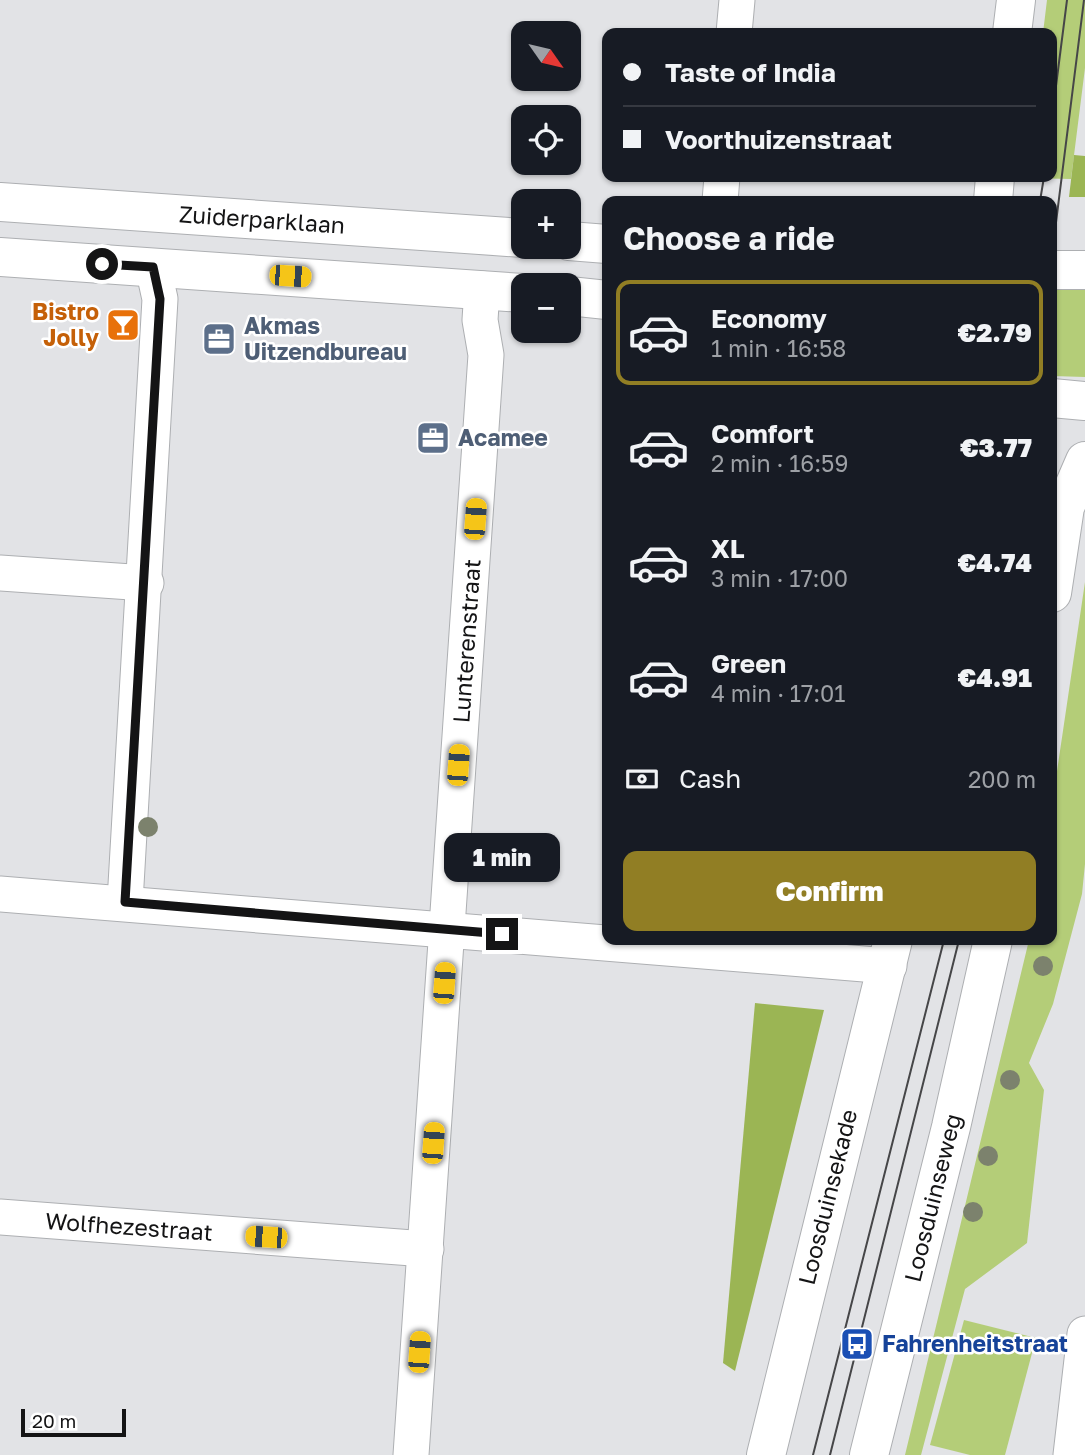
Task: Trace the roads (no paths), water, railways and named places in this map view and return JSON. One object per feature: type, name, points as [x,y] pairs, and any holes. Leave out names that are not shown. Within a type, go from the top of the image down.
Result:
[{"type":"main road","points":[[1013,28],[1016,0]]},
{"type":"main road","name":"Zuiderparklaan","points":[[0,202],[511,237]]},
{"type":"main road","points":[[581,242],[602,244]]},
{"type":"main road","points":[[0,257],[157,283],[481,305],[511,296]]},
{"type":"main road","points":[[1057,270],[1085,270]]},
{"type":"main road","points":[[581,297],[602,299]]},
{"type":"main road","points":[[1057,398],[1085,401]]},
{"type":"main road","points":[[1057,560],[1065,507],[1085,461]]},
{"type":"main road","name":"Loosduinseweg","points":[[869,1455],[951,1127],[992,945]]},
{"type":"main road","name":"Loosduinsekade","points":[[766,1455],[891,953]]},
{"type":"street","points":[[734,28],[737,0]]},
{"type":"street","points":[[125,902],[146,583],[157,283]]},
{"type":"street","name":"Lunterenstraat","points":[[411,1455],[486,355],[481,305]]},
{"type":"street","points":[[0,573],[146,583]]},
{"type":"street","points":[[0,894],[447,930],[602,938]]},
{"type":"street","points":[[737,945],[891,953]]},
{"type":"street","name":"Wolfhezestraat","points":[[0,1217],[426,1249]]},
{"type":"street","points":[[1071,1455],[1085,1334]]},
{"type":"tram line","points":[[1057,78],[1067,0]]},
{"type":"tram line","points":[[1057,214],[1084,0]]},
{"type":"tram line","points":[[1041,196],[1043,182]]},
{"type":"tram line","points":[[813,1455],[943,945]]},
{"type":"tram line","points":[[830,1455],[958,945]]},
{"type":"place","name":"Bistro Jolly","points":[[123,325]]},
{"type":"place","name":"Akmas Uitzendbureau","points":[[219,339]]},
{"type":"place","name":"Acamee","points":[[433,438]]},
{"type":"place","name":"Fahrenheitstraat","points":[[857,1344]]}]
